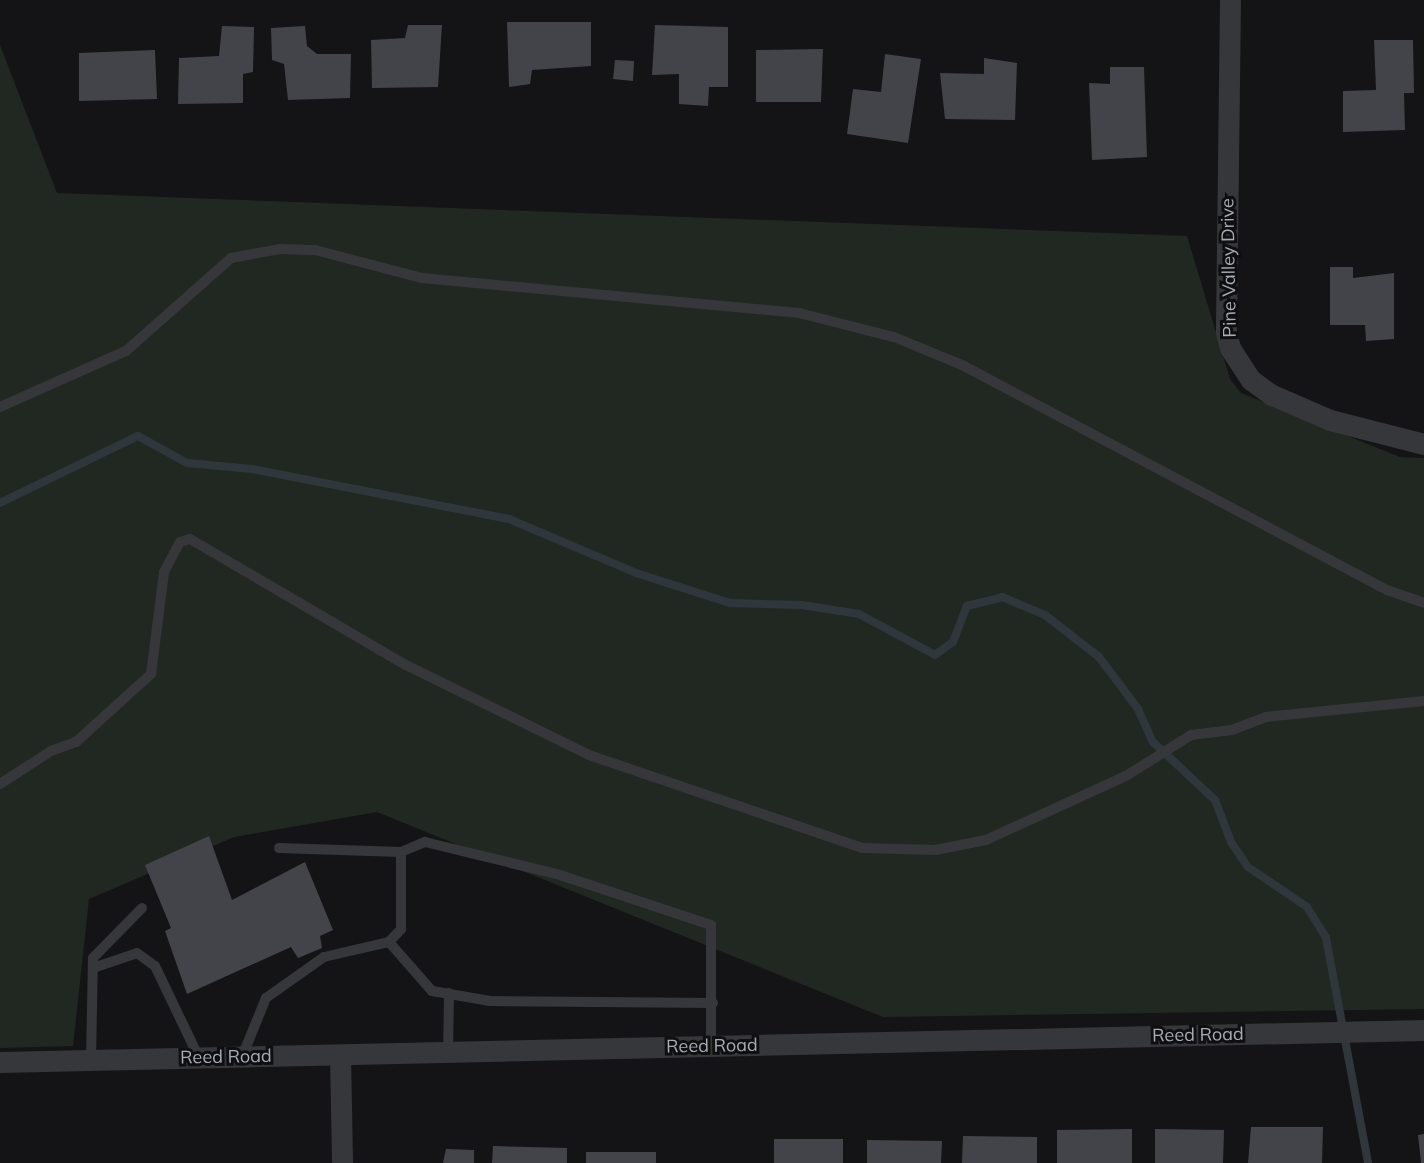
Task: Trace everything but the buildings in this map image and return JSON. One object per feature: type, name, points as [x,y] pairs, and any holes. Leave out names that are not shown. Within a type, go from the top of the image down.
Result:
[{"type":"street","name":"Pine Valley Drive","points":[[1230,0],[1226,332],[1230,348],[1251,380],[1272,395],[1330,420],[1424,444]]},
{"type":"street","name":"Reed Road","points":[[0,1062],[1424,1030]]},
{"type":"street","points":[[340,1055],[342,1163]]},
{"type":"lane","points":[[0,407],[126,351],[231,258],[280,249],[315,250],[422,278],[799,314],[894,337],[962,365],[1387,590],[1424,603]]},
{"type":"lane","points":[[0,784],[51,751],[76,742],[151,674],[164,572],[180,542],[190,539],[406,665],[579,750],[840,844],[935,850],[986,840],[1148,762],[1180,742],[1266,717],[1424,701]]},
{"type":"lane","points":[[279,848],[401,852],[425,842],[560,875],[711,925],[713,1003],[711,1046]]},
{"type":"lane","points":[[242,1057],[266,998],[324,957],[389,942],[400,929],[401,852]]},
{"type":"lane","points":[[91,1060],[93,958],[142,908]]},
{"type":"lane","points":[[389,942],[432,991],[554,1004],[713,1003]]},
{"type":"lane","points":[[93,968],[137,953],[155,966],[199,1058]]},
{"type":"lane","points":[[448,1052],[449,993]]},
{"type":"shaded area","points":[[0,45],[57,193],[1187,236],[1230,379],[1241,393],[1400,457],[1424,458],[1424,1009],[883,1017],[377,812],[234,837],[89,899],[73,1046],[0,1048]]},
{"type":"waterway","points":[[0,503],[138,436],[187,463],[252,469],[509,519],[636,573],[730,603],[802,605],[859,614],[935,655],[953,642],[967,606],[1002,597],[1045,615],[1099,657],[1138,709],[1153,742],[1215,800],[1231,842],[1248,867],[1307,907],[1326,938],[1368,1163]]}]
